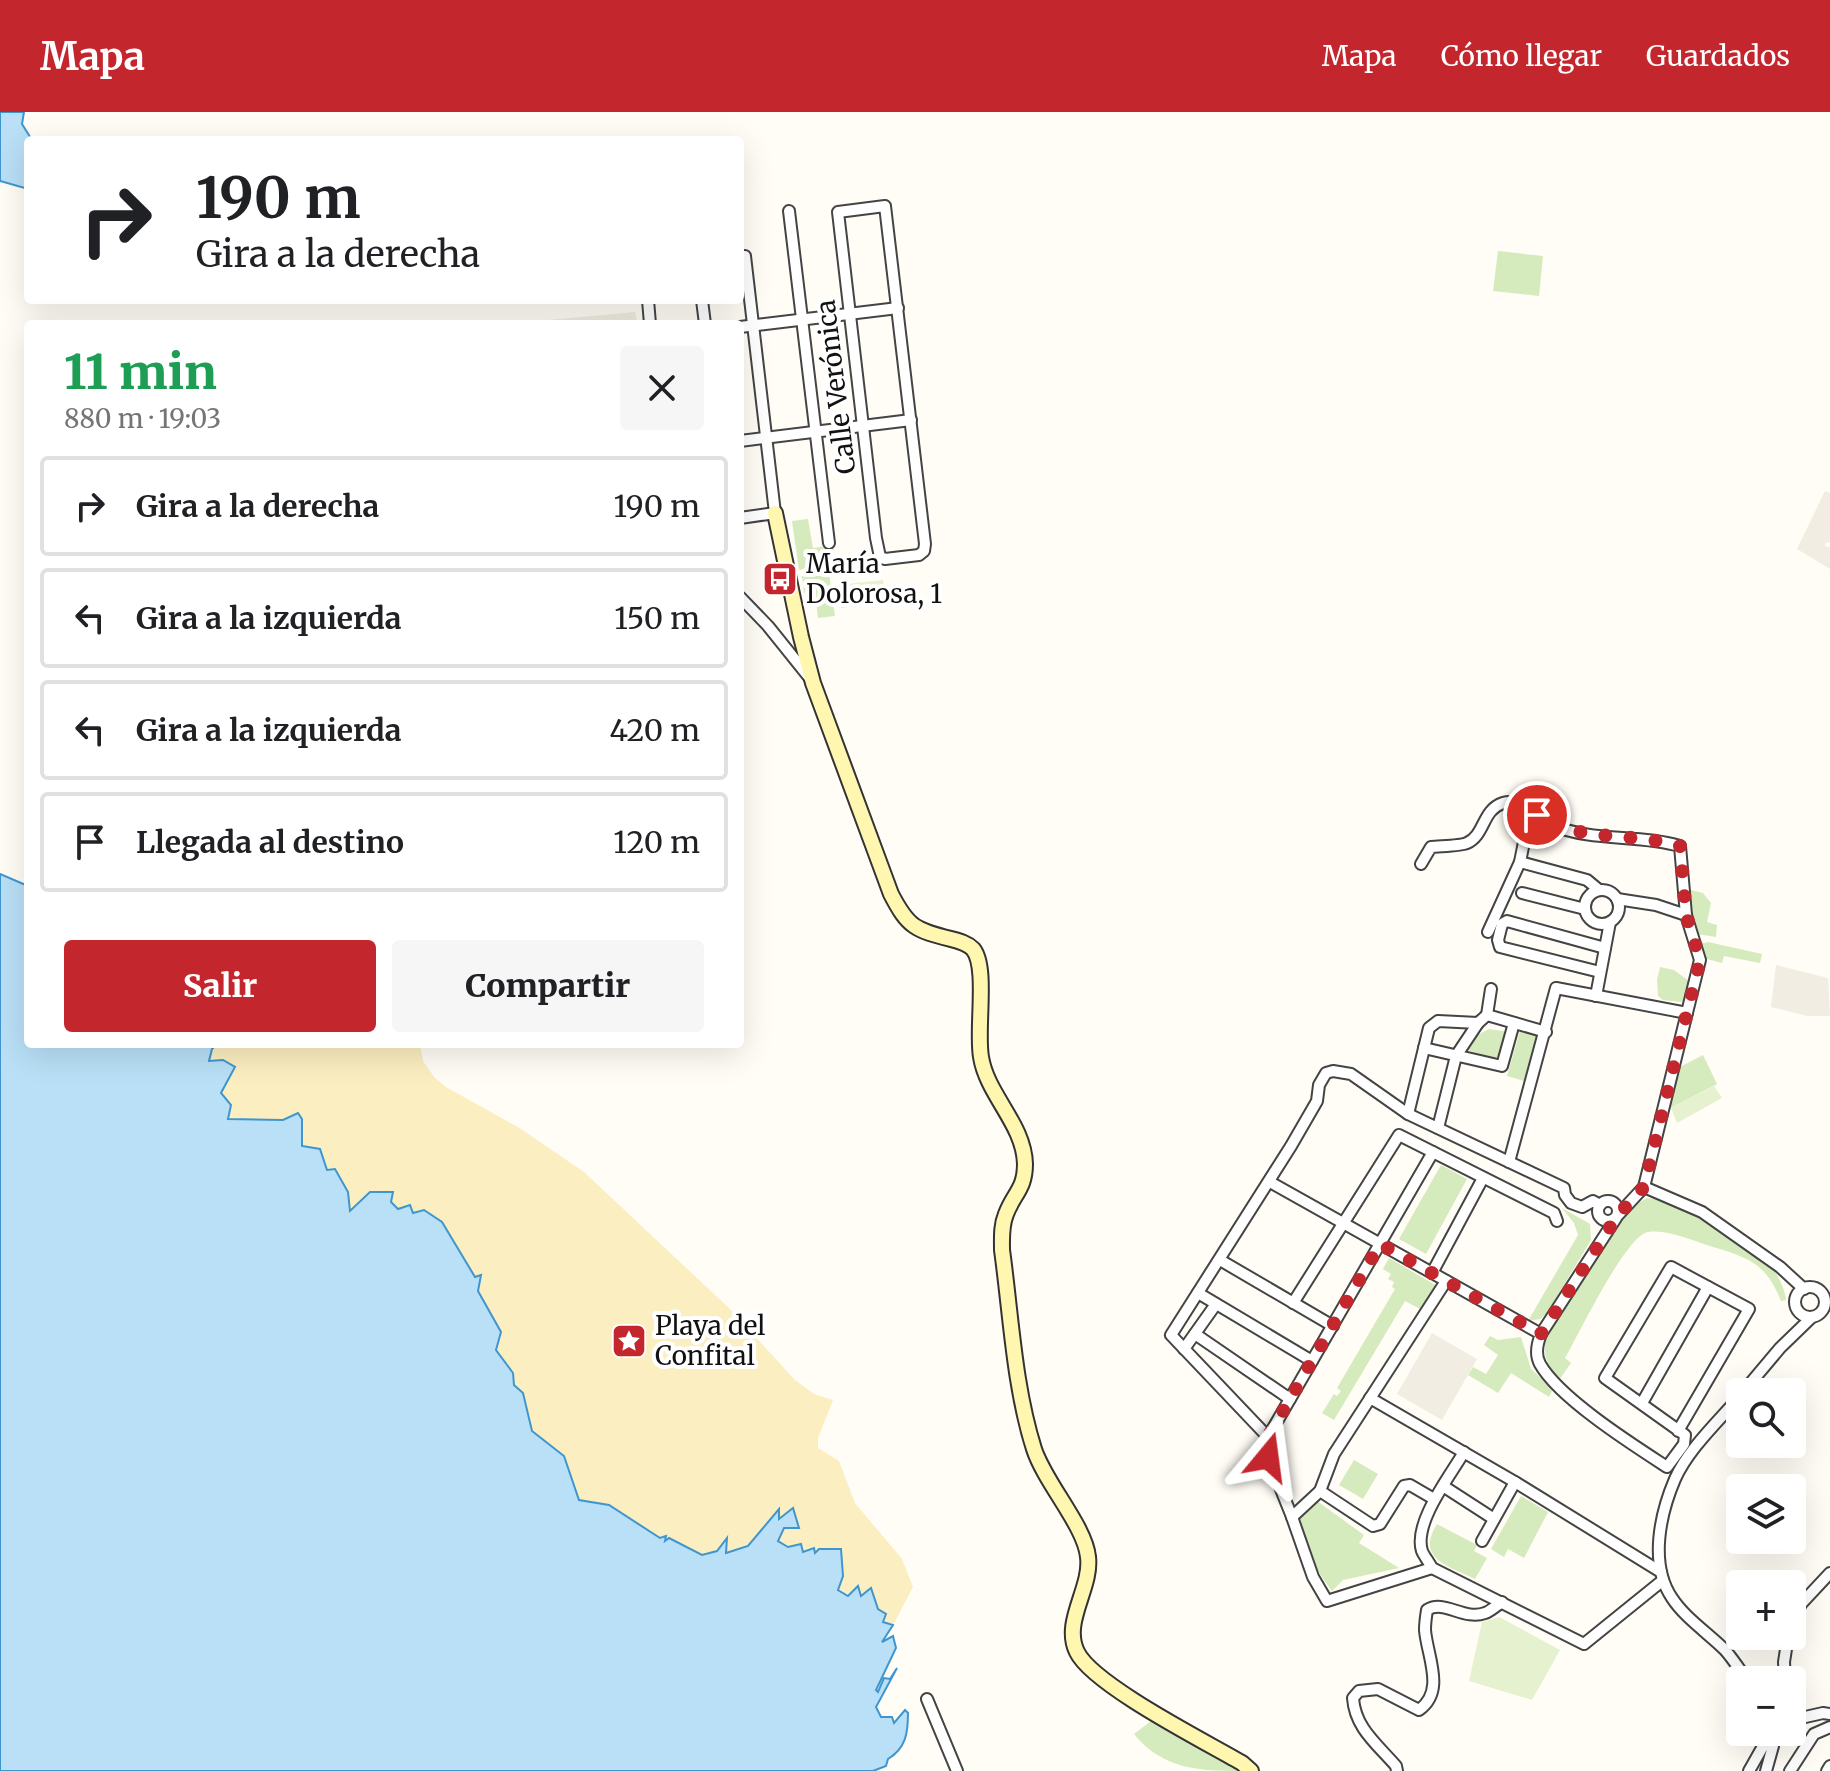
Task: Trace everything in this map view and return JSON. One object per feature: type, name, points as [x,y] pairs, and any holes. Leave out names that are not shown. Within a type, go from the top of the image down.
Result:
[{"type":"street","name":"Calle Verónica","points":[[898,308],[885,206],[838,212],[880,557],[885,559],[919,555],[924,551],[911,420]]},
{"type":"street","points":[[789,211],[829,543]]},
{"type":"street","points":[[745,256],[775,513],[797,640],[805,654],[891,894],[903,918],[921,930],[965,943],[973,949],[982,970],[979,1019],[981,1058],[984,1071],[1012,1122],[1024,1155],[1024,1179],[1006,1212],[1002,1250],[1026,1420],[1041,1469],[1081,1536],[1088,1558],[1089,1574],[1074,1621],[1076,1651],[1102,1679],[1251,1771]]},
{"type":"street","points":[[744,326],[898,308],[911,420],[744,441]]},
{"type":"street","points":[[744,517],[775,513]]},
{"type":"street","points":[[744,601],[813,683]]},
{"type":"street","points":[[768,626],[797,640]]},
{"type":"street","points":[[1421,864],[1431,847],[1465,845],[1475,838],[1489,811],[1509,802],[1522,805],[1552,825],[1619,839],[1643,838],[1680,846],[1686,915],[1700,960],[1643,1188],[1617,1216],[1536,1344],[1539,1362],[1559,1388],[1625,1440],[1667,1467],[1684,1444],[1685,1435],[1678,1431],[1642,1403],[1605,1378],[1671,1267],[1749,1309],[1678,1431]]},
{"type":"street","points":[[1488,932],[1520,862],[1526,832]]},
{"type":"street","points":[[1520,862],[1587,880],[1617,899],[1656,905],[1686,915]]},
{"type":"street","points":[[1585,909],[1590,895],[1599,890]]},
{"type":"street","points":[[1522,893],[1585,909],[1594,922],[1610,922]]},
{"type":"street","points":[[1596,996],[1610,922],[1617,914],[1617,899]]},
{"type":"street","points":[[1600,972],[1500,947],[1498,940],[1502,924],[1507,921],[1605,948]]},
{"type":"street","points":[[1509,1162],[1556,988],[1687,1013]]},
{"type":"street","points":[[1438,1128],[1456,1056],[1482,1019],[1491,989]]},
{"type":"street","points":[[1408,1114],[1429,1028],[1438,1021],[1482,1019],[1514,1023],[1546,1032]]},
{"type":"street","points":[[1424,1048],[1502,1066],[1514,1023]]},
{"type":"street","points":[[1268,1437],[1171,1335],[1270,1182],[1313,1109],[1319,1085],[1326,1073],[1351,1074],[1408,1114],[1564,1188],[1571,1203],[1582,1207],[1593,1201],[1600,1205]]},
{"type":"street","points":[[1293,1303],[1399,1135],[1554,1213],[1557,1221]]},
{"type":"street","points":[[1432,1568],[1327,1601],[1313,1577],[1268,1457],[1268,1437],[1433,1152]]},
{"type":"street","points":[[1432,1273],[1483,1178]]},
{"type":"street","points":[[1270,1182],[1541,1334]]},
{"type":"street","points":[[1612,1202],[1643,1188],[1702,1212],[1780,1267],[1804,1289],[1825,1289],[1827,1302],[1820,1313],[1790,1338],[1756,1378]]},
{"type":"street","points":[[1605,1201],[1612,1202],[1617,1206],[1617,1216],[1608,1221],[1602,1219],[1598,1214],[1600,1205],[1605,1201]]},
{"type":"street","points":[[1598,1244],[1602,1219]]},
{"type":"street","points":[[1220,1260],[1333,1326]]},
{"type":"street","points":[[1780,1267],[1796,1305],[1804,1316],[1812,1317]]},
{"type":"street","points":[[1292,1517],[1320,1491],[1334,1454],[1446,1281]]},
{"type":"street","points":[[1642,1403],[1708,1287]]},
{"type":"street","points":[[1790,1338],[1796,1305],[1804,1289]]},
{"type":"street","points":[[1198,1293],[1312,1361]]},
{"type":"street","points":[[1184,1349],[1216,1304]]},
{"type":"street","points":[[1195,1334],[1290,1399]]},
{"type":"street","points":[[1370,1398],[1515,1482],[1662,1576]]},
{"type":"street","points":[[1726,1413],[1689,1456],[1676,1478],[1660,1528],[1662,1576],[1673,1600],[1736,1666]]},
{"type":"street","points":[[1464,1452],[1434,1499],[1421,1537],[1422,1551],[1432,1568],[1584,1644],[1662,1576]]},
{"type":"street","points":[[1482,1541],[1515,1482]]},
{"type":"street","points":[[1320,1491],[1373,1526],[1380,1524],[1404,1486],[1410,1485],[1434,1499]]},
{"type":"street","points":[[1443,1486],[1494,1519]]},
{"type":"street","points":[[1806,1599],[1830,1573]]},
{"type":"street","points":[[1397,1771],[1371,1736],[1361,1729],[1354,1713],[1353,1698],[1359,1691],[1372,1688],[1391,1694],[1419,1710],[1428,1704],[1433,1689],[1434,1666],[1425,1630],[1427,1610],[1442,1606],[1460,1614],[1483,1614],[1502,1602]]},
{"type":"street","points":[[927,1699],[957,1771]]},
{"type":"street","points":[[1806,1717],[1830,1714]]},
{"type":"street","points":[[1790,1771],[1814,1734],[1830,1727]]},
{"type":"street","points":[[1749,1771],[1764,1746]]},
{"type":"street","points":[[1766,1771],[1773,1746]]},
{"type":"green space","points":[[1498,251],[1543,256],[1539,296],[1493,291]]},
{"type":"green space","points":[[808,519],[813,548],[833,545],[835,564],[799,570],[792,521]]},
{"type":"green space","points":[[829,573],[835,616],[818,618],[815,593],[804,593],[802,576]]},
{"type":"green space","points":[[883,580],[886,602],[841,608],[838,585]]},
{"type":"green space","points":[[1687,889],[1703,893],[1711,903],[1707,922],[1717,925],[1716,937],[1697,934]]},
{"type":"green space","points":[[1708,942],[1762,954],[1760,963],[1724,956],[1722,963],[1703,958],[1700,944]]},
{"type":"green space","points":[[1660,967],[1674,970],[1689,981],[1686,999],[1681,1002],[1663,1000],[1658,996]]},
{"type":"green space","points":[[1489,1029],[1509,1032],[1501,1055],[1492,1059],[1468,1050],[1472,1038]]},
{"type":"green space","points":[[1520,1031],[1536,1036],[1524,1081],[1507,1076]]},
{"type":"green space","points":[[1703,1055],[1717,1084],[1667,1110],[1678,1068]]},
{"type":"green space","points":[[1714,1086],[1722,1098],[1677,1123],[1671,1108]]},
{"type":"green space","points":[[1441,1165],[1467,1179],[1426,1254],[1399,1239]]},
{"type":"green space","points":[[1647,1198],[1694,1214],[1748,1246],[1774,1270],[1786,1300],[1781,1301],[1769,1278],[1747,1259],[1680,1236],[1648,1232],[1639,1237],[1615,1267],[1565,1358],[1571,1363],[1559,1380],[1546,1358],[1546,1332],[1608,1238],[1635,1206]]},
{"type":"green space","points":[[1562,1208],[1590,1224],[1591,1240],[1547,1313],[1540,1319],[1528,1321],[1578,1235],[1574,1223]]},
{"type":"green space","points":[[1389,1258],[1437,1286],[1422,1310],[1405,1301],[1334,1420],[1322,1413],[1334,1394],[1337,1396],[1341,1391],[1337,1388],[1395,1289],[1392,1287],[1394,1282],[1388,1279],[1391,1274],[1383,1269]]},
{"type":"green space","points":[[1490,1336],[1498,1340],[1521,1337],[1531,1369],[1553,1389],[1549,1397],[1511,1373],[1498,1393],[1468,1375],[1473,1367],[1486,1374],[1498,1355],[1484,1345]]},
{"type":"green space","points":[[1354,1460],[1378,1474],[1363,1499],[1339,1485]]},
{"type":"green space","points":[[1521,1496],[1548,1512],[1524,1558],[1508,1549],[1504,1557],[1491,1549]]},
{"type":"green space","points":[[1317,1501],[1364,1535],[1359,1543],[1399,1568],[1343,1580],[1332,1591],[1308,1554],[1300,1532],[1302,1514]]},
{"type":"green space","points":[[1437,1524],[1477,1545],[1474,1551],[1487,1558],[1475,1579],[1446,1565],[1432,1553],[1431,1536]]},
{"type":"green space","points":[[1499,1617],[1560,1650],[1532,1700],[1469,1681],[1482,1622]]},
{"type":"green space","points":[[1155,1718],[1240,1771],[1196,1769],[1157,1755],[1134,1734]]},
{"type":"sand","name":"Playa del Confital","points":[[421,1048],[423,1061],[446,1087],[521,1129],[584,1172],[730,1309],[795,1380],[814,1394],[833,1400],[818,1438],[818,1448],[839,1461],[855,1503],[902,1559],[913,1587],[893,1625],[883,1622],[871,1589],[861,1597],[845,1593],[833,1583],[814,1554],[802,1553],[778,1541],[784,1528],[778,1511],[748,1546],[726,1554],[727,1540],[717,1551],[702,1555],[670,1538],[664,1542],[609,1506],[579,1500],[564,1456],[532,1431],[523,1393],[514,1385],[513,1373],[496,1350],[501,1332],[478,1291],[480,1275],[475,1277],[442,1223],[399,1209],[391,1202],[393,1192],[350,1211],[327,1170],[302,1146],[302,1119],[297,1113],[283,1120],[227,1119],[209,1062],[212,1049]]},
{"type":"shaded area","points":[[635,312],[637,320],[549,320]]},
{"type":"shaded area","points":[[1825,491],[1830,493],[1830,542],[1825,546],[1830,548],[1830,569],[1797,549]]},
{"type":"shaded area","points":[[1776,965],[1828,978],[1830,1016],[1807,1016],[1771,1007]]},
{"type":"shaded area","points":[[1432,1333],[1477,1359],[1442,1420],[1397,1394]]},
{"type":"water","points":[[0,112],[24,112],[22,124],[30,136],[24,136],[24,188],[0,181]]},
{"type":"water","points":[[0,874],[24,884],[24,1048],[213,1048],[209,1061],[223,1060],[235,1067],[221,1093],[231,1105],[228,1119],[283,1120],[298,1113],[302,1119],[302,1146],[320,1149],[327,1170],[335,1169],[348,1192],[350,1211],[370,1192],[393,1192],[391,1202],[398,1209],[410,1205],[413,1213],[424,1210],[442,1222],[475,1277],[481,1275],[478,1291],[501,1332],[496,1350],[513,1373],[514,1385],[523,1393],[532,1431],[564,1456],[579,1500],[609,1505],[660,1538],[666,1536],[665,1541],[669,1538],[702,1555],[717,1551],[727,1538],[726,1553],[748,1546],[779,1509],[779,1519],[793,1508],[799,1528],[784,1528],[778,1541],[788,1547],[801,1544],[803,1552],[814,1548],[815,1553],[819,1549],[841,1549],[843,1576],[838,1590],[848,1596],[858,1586],[861,1596],[871,1588],[878,1609],[886,1614],[883,1622],[893,1625],[882,1642],[893,1636],[896,1648],[876,1690],[878,1692],[884,1678],[890,1679],[897,1668],[876,1707],[881,1717],[892,1717],[894,1723],[905,1710],[908,1713],[902,1745],[888,1759],[886,1766],[873,1771],[0,1771]]},
{"type":"place","name":"María Dolorosa, 1","points":[[780,579]]},
{"type":"place","name":"Playa del Confital","points":[[629,1341]]},
{"type":"route","points":[[1268,1457],[1268,1437],[1380,1244],[1541,1334],[1618,1215],[1644,1187],[1700,960],[1686,915],[1680,846],[1661,840],[1619,839],[1584,833],[1552,825],[1537,815]]}]
